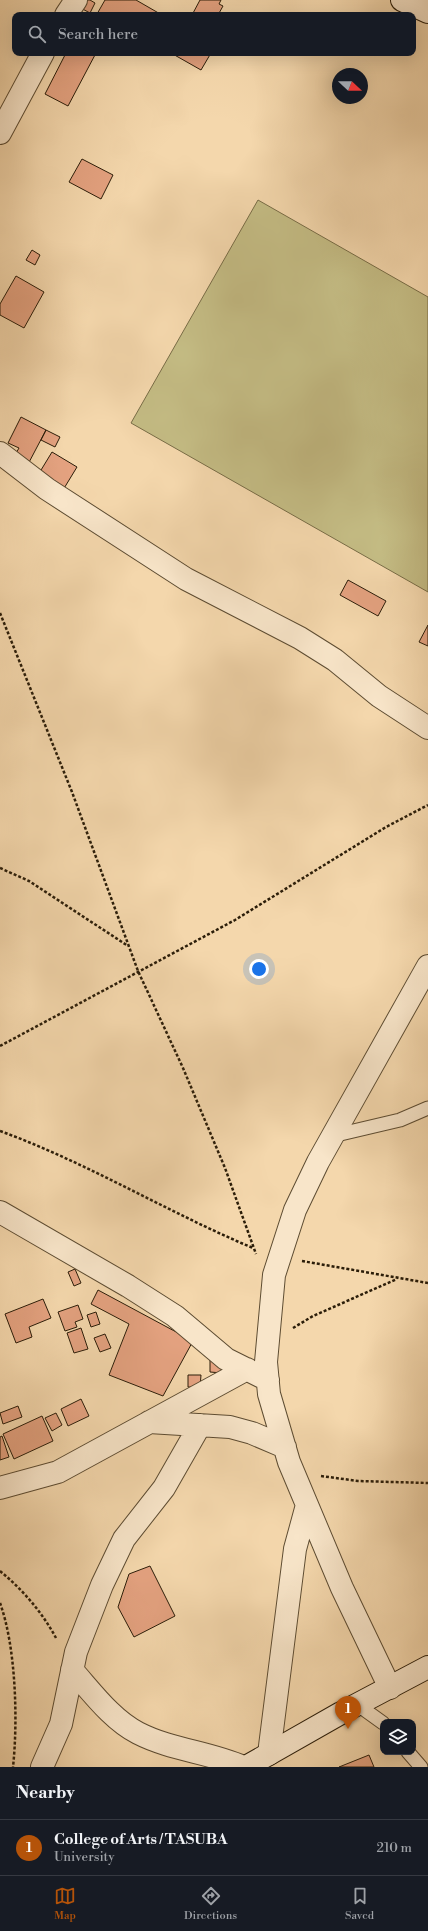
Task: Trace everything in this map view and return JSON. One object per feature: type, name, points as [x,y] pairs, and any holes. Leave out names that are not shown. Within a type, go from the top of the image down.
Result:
[{"type":"street","points":[[68,12],[76,0]]},
{"type":"street","points":[[402,0],[428,12]]},
{"type":"street","points":[[0,133],[41,56]]},
{"type":"street","points":[[0,453],[47,489],[186,578],[300,638],[335,660],[380,696],[428,728]]},
{"type":"street","points":[[390,1688],[342,1588],[292,1471],[270,1394],[266,1362],[274,1275],[295,1210],[332,1136],[428,966]]},
{"type":"street","points":[[0,1212],[128,1286],[175,1316],[226,1359],[268,1380]]},
{"type":"street","points":[[0,1488],[58,1472],[247,1369]]},
{"type":"street","points":[[150,1422],[230,1427],[252,1433],[285,1447]]},
{"type":"street","points":[[42,1767],[60,1724],[76,1652],[102,1585],[124,1540],[164,1488],[200,1425]]},
{"type":"street","points":[[269,1754],[295,1548],[307,1505]]},
{"type":"street","points":[[246,1767],[428,1667]]},
{"type":"street","points":[[72,1668],[112,1714],[137,1733],[166,1745],[232,1762],[243,1767]]},
{"type":"lane","points":[[332,1136],[400,1120],[428,1108]]},
{"type":"lane","points":[[358,1705],[380,1721]]},
{"type":"lane","points":[[411,1755],[421,1767]]},
{"type":"path","points":[[0,613],[72,792],[138,971],[183,1068],[225,1168],[256,1256]]},
{"type":"path","points":[[0,1046],[235,920],[386,827],[428,805]]},
{"type":"path","points":[[0,868],[29,881],[129,946]]},
{"type":"path","points":[[0,1131],[39,1146],[210,1230],[254,1248]]},
{"type":"path","points":[[282,1254],[304,1262],[428,1283]]},
{"type":"path","points":[[268,1342],[313,1316],[397,1278]]},
{"type":"path","points":[[292,1471],[358,1481],[428,1482]]},
{"type":"path","points":[[0,1571],[17,1585],[45,1617],[72,1668]]},
{"type":"path","points":[[0,1603],[12,1662],[16,1743],[13,1767]]},
{"type":"shaded area","points":[[258,200],[428,297],[428,592],[131,423]]},
{"type":"building","points":[[80,0],[90,0],[95,3],[90,12],[77,6]]},
{"type":"building","points":[[105,0],[136,0],[157,12],[98,12]]},
{"type":"building","points":[[200,0],[221,0],[219,4],[223,6],[220,12],[194,12]]},
{"type":"building","points":[[64,56],[94,56],[68,106],[45,94]]},
{"type":"building","points":[[176,56],[209,56],[201,70]]},
{"type":"building","points":[[82,159],[113,175],[101,199],[69,182]]},
{"type":"building","points":[[32,250],[40,255],[35,265],[26,260]]},
{"type":"building","points":[[16,276],[44,292],[24,328],[0,315],[0,304]]},
{"type":"building","points":[[21,417],[46,430],[26,468],[12,460],[19,448],[8,443]]},
{"type":"building","points":[[46,430],[60,437],[55,447],[41,440]]},
{"type":"building","points":[[52,452],[77,467],[63,490],[38,475]]},
{"type":"building","points":[[348,580],[386,601],[378,616],[340,595]]},
{"type":"building","points":[[428,625],[428,646],[419,642]]},
{"type":"building","points":[[75,1269],[81,1283],[74,1286],[68,1272]]},
{"type":"building","points":[[98,1290],[193,1341],[163,1396],[109,1375],[129,1324],[91,1304]]},
{"type":"building","points":[[43,1299],[51,1318],[29,1327],[32,1337],[16,1343],[5,1314]]},
{"type":"building","points":[[78,1305],[83,1319],[75,1322],[77,1327],[65,1331],[58,1312]]},
{"type":"building","points":[[96,1312],[100,1324],[91,1327],[87,1315]]},
{"type":"building","points":[[81,1328],[88,1349],[74,1353],[67,1333]]},
{"type":"building","points":[[105,1334],[111,1348],[100,1352],[94,1338]]},
{"type":"building","points":[[210,1360],[223,1361],[222,1373],[210,1372]]},
{"type":"building","points":[[188,1375],[201,1375],[200,1388],[188,1387]]},
{"type":"building","points":[[81,1399],[89,1416],[68,1426],[61,1409]]},
{"type":"building","points":[[18,1406],[22,1417],[3,1424],[0,1413]]},
{"type":"building","points":[[56,1413],[62,1425],[52,1431],[45,1418]]},
{"type":"building","points":[[42,1416],[53,1441],[14,1459],[3,1434]]},
{"type":"building","points":[[2,1436],[9,1457],[0,1460],[0,1437]]},
{"type":"building","points":[[150,1566],[175,1616],[134,1637],[118,1607],[129,1574]]},
{"type":"building","points":[[369,1755],[374,1767],[339,1767]]},
{"type":"place","name":"College of Arts / TASUBA","points":[[348,1729]]}]
